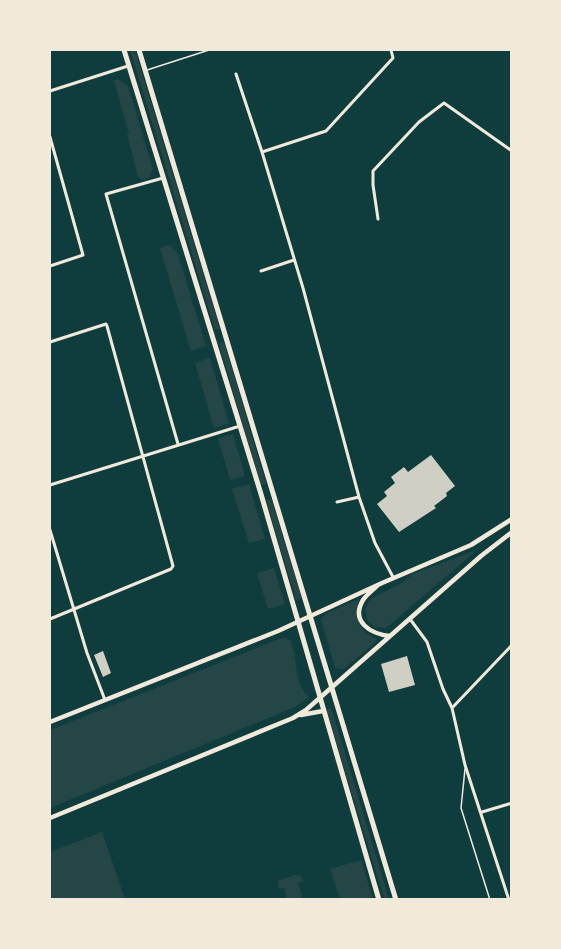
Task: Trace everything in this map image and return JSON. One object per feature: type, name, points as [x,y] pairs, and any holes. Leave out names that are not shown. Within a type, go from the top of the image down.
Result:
[{"type":"highway","points":[[124,50],[261,494],[379,900]]},
{"type":"highway","points":[[139,50],[396,900]]},
{"type":"highway","points":[[214,341],[226,337]]},
{"type":"highway","points":[[261,494],[272,491]]},
{"type":"main road","points":[[50,723],[216,654],[243,646],[471,545],[512,519]]},
{"type":"main road","points":[[293,718],[332,689],[481,556],[512,532]]},
{"type":"main road","points":[[382,583],[366,597],[360,606],[360,613],[364,625],[371,632],[391,636]]},
{"type":"main road","points":[[50,818],[293,718],[323,711]]},
{"type":"street","points":[[262,152],[326,131],[393,58],[391,50]]},
{"type":"street","points":[[50,91],[128,66]]},
{"type":"street","points":[[236,74],[294,260],[359,497],[375,543],[393,578]]},
{"type":"street","points":[[378,219],[373,171],[419,122],[444,103],[512,151]]},
{"type":"street","points":[[50,137],[83,255],[50,266]]},
{"type":"street","points":[[163,178],[106,194],[178,444]]},
{"type":"street","points":[[261,271],[294,260]]},
{"type":"street","points":[[50,342],[106,324],[173,566],[171,569],[50,619]]},
{"type":"street","points":[[50,485],[240,426]]},
{"type":"street","points":[[337,502],[359,497]]},
{"type":"street","points":[[50,530],[87,653],[105,700]]},
{"type":"street","points":[[410,619],[427,642],[443,690],[452,708],[465,765],[509,900]]},
{"type":"street","points":[[452,708],[512,645]]},
{"type":"street","points":[[482,812],[512,803]]},
{"type":"lane","points":[[146,70],[209,50]]},
{"type":"lane","points":[[465,765],[461,808],[489,900]]},
{"type":"shaded area","points":[[130,50],[135,50],[220,329],[215,330]]},
{"type":"shaded area","points":[[118,79],[128,86],[153,169],[149,178],[143,180],[138,177],[127,134],[129,133],[114,81]]},
{"type":"shaded area","points":[[170,245],[178,254],[206,346],[191,351],[160,248]]},
{"type":"shaded area","points":[[224,342],[266,484],[261,485],[219,344]]},
{"type":"shaded area","points":[[210,358],[229,423],[214,428],[195,363]]},
{"type":"shaded area","points":[[233,434],[245,476],[230,480],[218,438]]},
{"type":"shaded area","points":[[249,484],[265,539],[249,543],[232,489]]},
{"type":"shaded area","points":[[271,499],[302,598],[296,600],[266,500]]},
{"type":"shaded area","points":[[477,550],[386,628],[375,627],[368,622],[365,610],[370,599],[402,583],[412,574]]},
{"type":"shaded area","points":[[274,568],[285,604],[268,609],[257,573]]},
{"type":"shaded area","points":[[359,599],[357,617],[359,623],[377,641],[344,669],[335,668],[321,619],[327,613]]},
{"type":"shaded area","points":[[284,637],[290,640],[293,647],[300,684],[309,697],[295,707],[50,808],[50,730]]},
{"type":"shaded area","points":[[329,708],[332,710],[389,899],[384,899],[327,711]]},
{"type":"shaded area","points":[[102,832],[125,899],[50,899],[50,852]]},
{"type":"shaded area","points":[[361,860],[373,899],[340,899],[330,869]]},
{"type":"shaded area","points":[[296,875],[301,876],[303,881],[298,883],[303,899],[287,899],[284,888],[279,889],[279,880]]},
{"type":"building","points":[[431,455],[455,486],[434,506],[436,508],[399,532],[377,504],[387,496],[384,492],[395,483],[391,477],[404,467],[408,472]]},
{"type":"building","points":[[103,651],[111,673],[103,677],[94,655]]},
{"type":"building","points":[[407,656],[415,685],[389,692],[381,664]]}]
